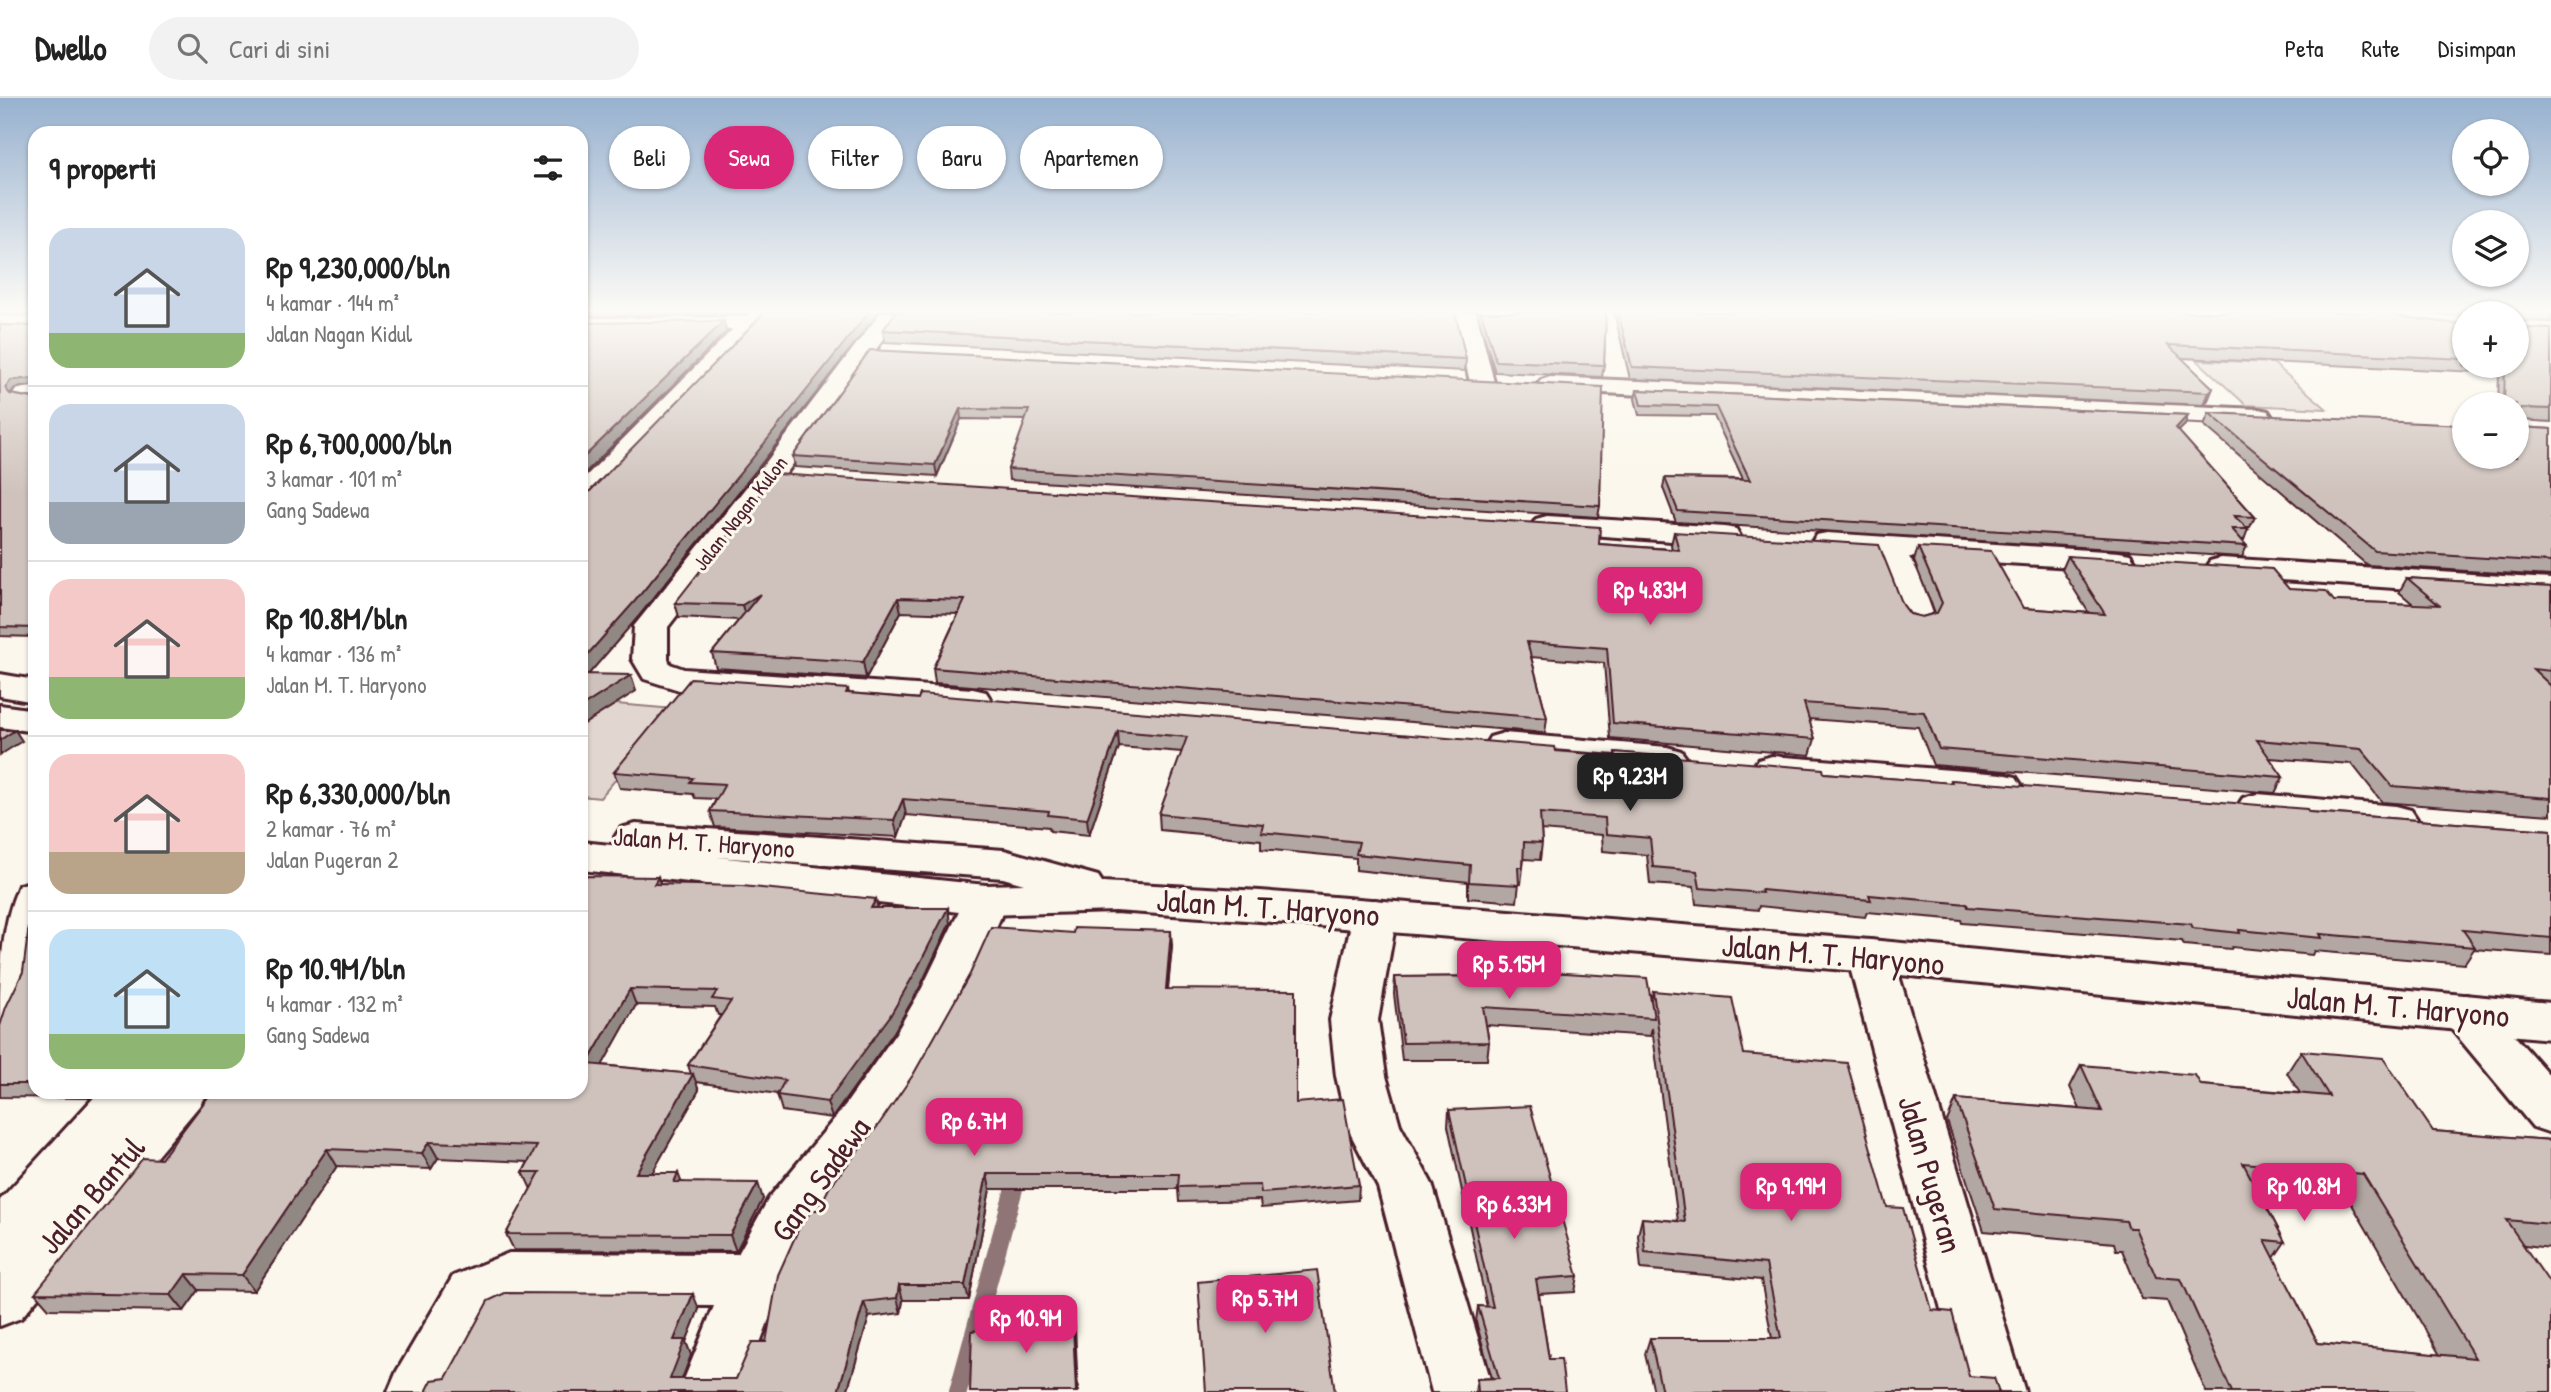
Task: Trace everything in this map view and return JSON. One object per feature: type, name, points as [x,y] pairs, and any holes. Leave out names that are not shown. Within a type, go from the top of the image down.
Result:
[{"type":"street","points":[[588,491],[703,372]]},
{"type":"street","name":"Jalan Nagan Kulon","points":[[861,372],[783,477],[651,626],[649,652],[657,671],[679,679],[1001,703]]},
{"type":"street","points":[[1480,372],[1482,382]]},
{"type":"street","points":[[1454,381],[2283,418]]},
{"type":"street","points":[[1521,523],[1753,538]]},
{"type":"street","points":[[1793,540],[2150,563]]},
{"type":"street","points":[[1888,546],[1902,572],[1918,619]]},
{"type":"street","points":[[2192,566],[2551,589]]},
{"type":"street","points":[[0,685],[28,690]]},
{"type":"street","points":[[0,716],[28,720]]},
{"type":"street","points":[[1469,743],[2037,789]]},
{"type":"street","points":[[2218,804],[2426,821]]},
{"type":"street","name":"Jalan M. T. Haryono","points":[[588,833],[1004,864],[1115,895]]},
{"type":"street","name":"Jalan M. T. Haryono","points":[[588,857],[986,900],[1115,895],[1375,915],[1870,956],[2551,1021]]},
{"type":"street","name":"Gang Sadewa","points":[[710,1392],[754,1280],[783,1224],[862,1124],[935,1009],[974,931],[986,900]]},
{"type":"street","points":[[1375,915],[1354,1020],[1361,1076],[1374,1129],[1405,1184],[1463,1392]]},
{"type":"street","points":[[0,1005],[28,919]]},
{"type":"street","name":"Jalan Pugeran","points":[[1870,956],[1994,1392]]},
{"type":"street","points":[[2466,1013],[2551,1112]]},
{"type":"street","name":"Jalan Bantul","points":[[0,1240],[124,1099]]},
{"type":"street","name":"Jalan Bantul","points":[[0,1299],[175,1099]]},
{"type":"street","points":[[419,1392],[474,1295],[509,1279],[754,1280]]},
{"type":"shaded area","points":[[2210,372],[2284,372],[2327,409],[2246,405]]},
{"type":"shaded area","points":[[616,704],[675,709],[600,798],[588,797],[588,722]]},
{"type":"building","points":[[0,372],[28,372],[28,378],[11,380],[5,388],[10,394],[28,397],[28,628],[0,627]]},
{"type":"building","points":[[588,372],[671,372],[588,453]]},
{"type":"building","points":[[706,372],[821,372],[635,601],[588,654],[589,492]]},
{"type":"building","points":[[854,372],[1313,372],[1603,387],[1600,506],[1008,469],[1029,410],[960,409],[935,465],[793,456]]},
{"type":"building","points":[[1756,372],[2197,372],[2213,388],[2209,392]]},
{"type":"building","points":[[2529,372],[2551,372],[2551,409],[2529,408],[2529,392],[2504,392],[2505,378],[2529,378]]},
{"type":"building","points":[[1637,390],[2188,415],[2176,428],[2255,517],[2234,516],[2248,529],[2232,529],[2247,546],[1678,511],[1665,478],[1750,480],[1716,407],[1641,405]]},
{"type":"building","points":[[2209,413],[2452,424],[2452,469],[2529,469],[2529,428],[2551,429],[2551,562],[2375,551]]},
{"type":"building","points":[[776,474],[1600,527],[1599,544],[1679,550],[1674,532],[1879,545],[1903,605],[1910,614],[1922,617],[1937,613],[1942,603],[1918,547],[1991,551],[2023,608],[2105,614],[2068,556],[2272,569],[2289,589],[2326,591],[2334,601],[2439,605],[2407,578],[2551,587],[2551,671],[2533,669],[2551,686],[2551,798],[2392,786],[2361,749],[2257,740],[2283,777],[1939,749],[1924,712],[1804,703],[1815,739],[1613,723],[1607,648],[1527,642],[1547,718],[933,668],[965,600],[898,598],[863,662],[712,653],[760,594],[742,605],[675,603]]},
{"type":"building","points":[[588,674],[631,675],[588,703]]},
{"type":"building","points":[[691,678],[848,689],[846,693],[918,699],[920,694],[1555,747],[1556,751],[1616,756],[1615,752],[1823,769],[1824,773],[1952,783],[1951,780],[2307,809],[2309,812],[2551,830],[2551,938],[2463,930],[2475,947],[2320,934],[2322,938],[2239,930],[2240,933],[2193,928],[2191,924],[1968,907],[1967,904],[1869,895],[1871,900],[1761,890],[1762,893],[1700,888],[1697,871],[1653,867],[1650,838],[1606,834],[1605,818],[1540,813],[1542,843],[1524,842],[1523,867],[1518,867],[1519,885],[1469,882],[1470,865],[1356,854],[1359,842],[1261,832],[1263,824],[1159,814],[1187,737],[1118,731],[1087,819],[1048,815],[1049,811],[903,799],[894,820],[710,811],[725,784],[690,782],[693,778],[614,772]]},
{"type":"building","points":[[0,730],[15,730],[0,740]]},
{"type":"building","points":[[588,876],[658,877],[654,884],[742,886],[876,899],[871,908],[948,908],[890,1016],[827,1102],[777,1095],[785,1080],[688,1065],[731,1001],[712,999],[717,991],[630,989],[588,1062]]},
{"type":"building","points":[[991,927],[1073,933],[1074,928],[1171,931],[1166,989],[1296,990],[1296,1103],[1343,1099],[1359,1185],[1261,1193],[1260,1185],[1178,1187],[1179,1174],[987,1174],[965,1285],[899,1285],[897,1298],[864,1302],[838,1392],[426,1392],[432,1380],[446,1378],[488,1301],[505,1293],[693,1294],[674,1340],[685,1340],[670,1379],[736,1379],[752,1342],[766,1342],[778,1275],[798,1230],[812,1210],[818,1210],[829,1188],[877,1127],[913,1075],[970,974]]},
{"type":"building","points":[[28,933],[28,1084],[0,1084],[0,1026],[23,972]]},
{"type":"building","points":[[1515,970],[1647,978],[1654,1018],[1483,1007],[1489,1042],[1403,1043],[1395,977],[1515,976]]},
{"type":"building","points":[[1653,991],[1732,998],[1744,1054],[1847,1063],[1887,1207],[1903,1208],[1932,1310],[1952,1312],[1969,1376],[1994,1378],[1999,1392],[1662,1392],[1650,1338],[1781,1338],[1766,1264],[1645,1252],[1642,1218],[1685,1222]]},
{"type":"building","points":[[2301,1051],[2383,1058],[2433,1131],[2551,1140],[2551,1224],[2506,1220],[2551,1285],[2551,1392],[2232,1392],[2181,1279],[2156,1277],[2135,1228],[2129,1228],[2126,1221],[1995,1209],[1956,1099],[2102,1111],[2081,1065],[2195,1075],[2201,1085],[2329,1096]],"holes":[[[2243,1163],[2363,1174],[2475,1358],[2318,1343],[2265,1240],[2285,1242]]]},
{"type":"building","points":[[588,1064],[693,1074],[636,1173],[678,1173],[674,1182],[758,1183],[730,1235],[506,1234],[540,1172],[523,1172],[537,1146],[429,1142],[422,1153],[327,1149],[242,1275],[186,1274],[171,1295],[35,1293],[143,1158],[161,1159],[207,1099],[588,1099]]},
{"type":"building","points":[[1530,1106],[1578,1276],[1536,1279],[1549,1359],[1561,1359],[1565,1392],[1478,1392],[1477,1379],[1499,1378],[1478,1306],[1493,1307],[1449,1110]]},
{"type":"building","points":[[1317,1270],[1335,1392],[1206,1392],[1198,1282]]},
{"type":"building","points":[[1072,1304],[1076,1392],[970,1392],[972,1331],[1028,1324],[1027,1310]]},
{"type":"waterway","points":[[958,1392],[1018,1174]]}]
